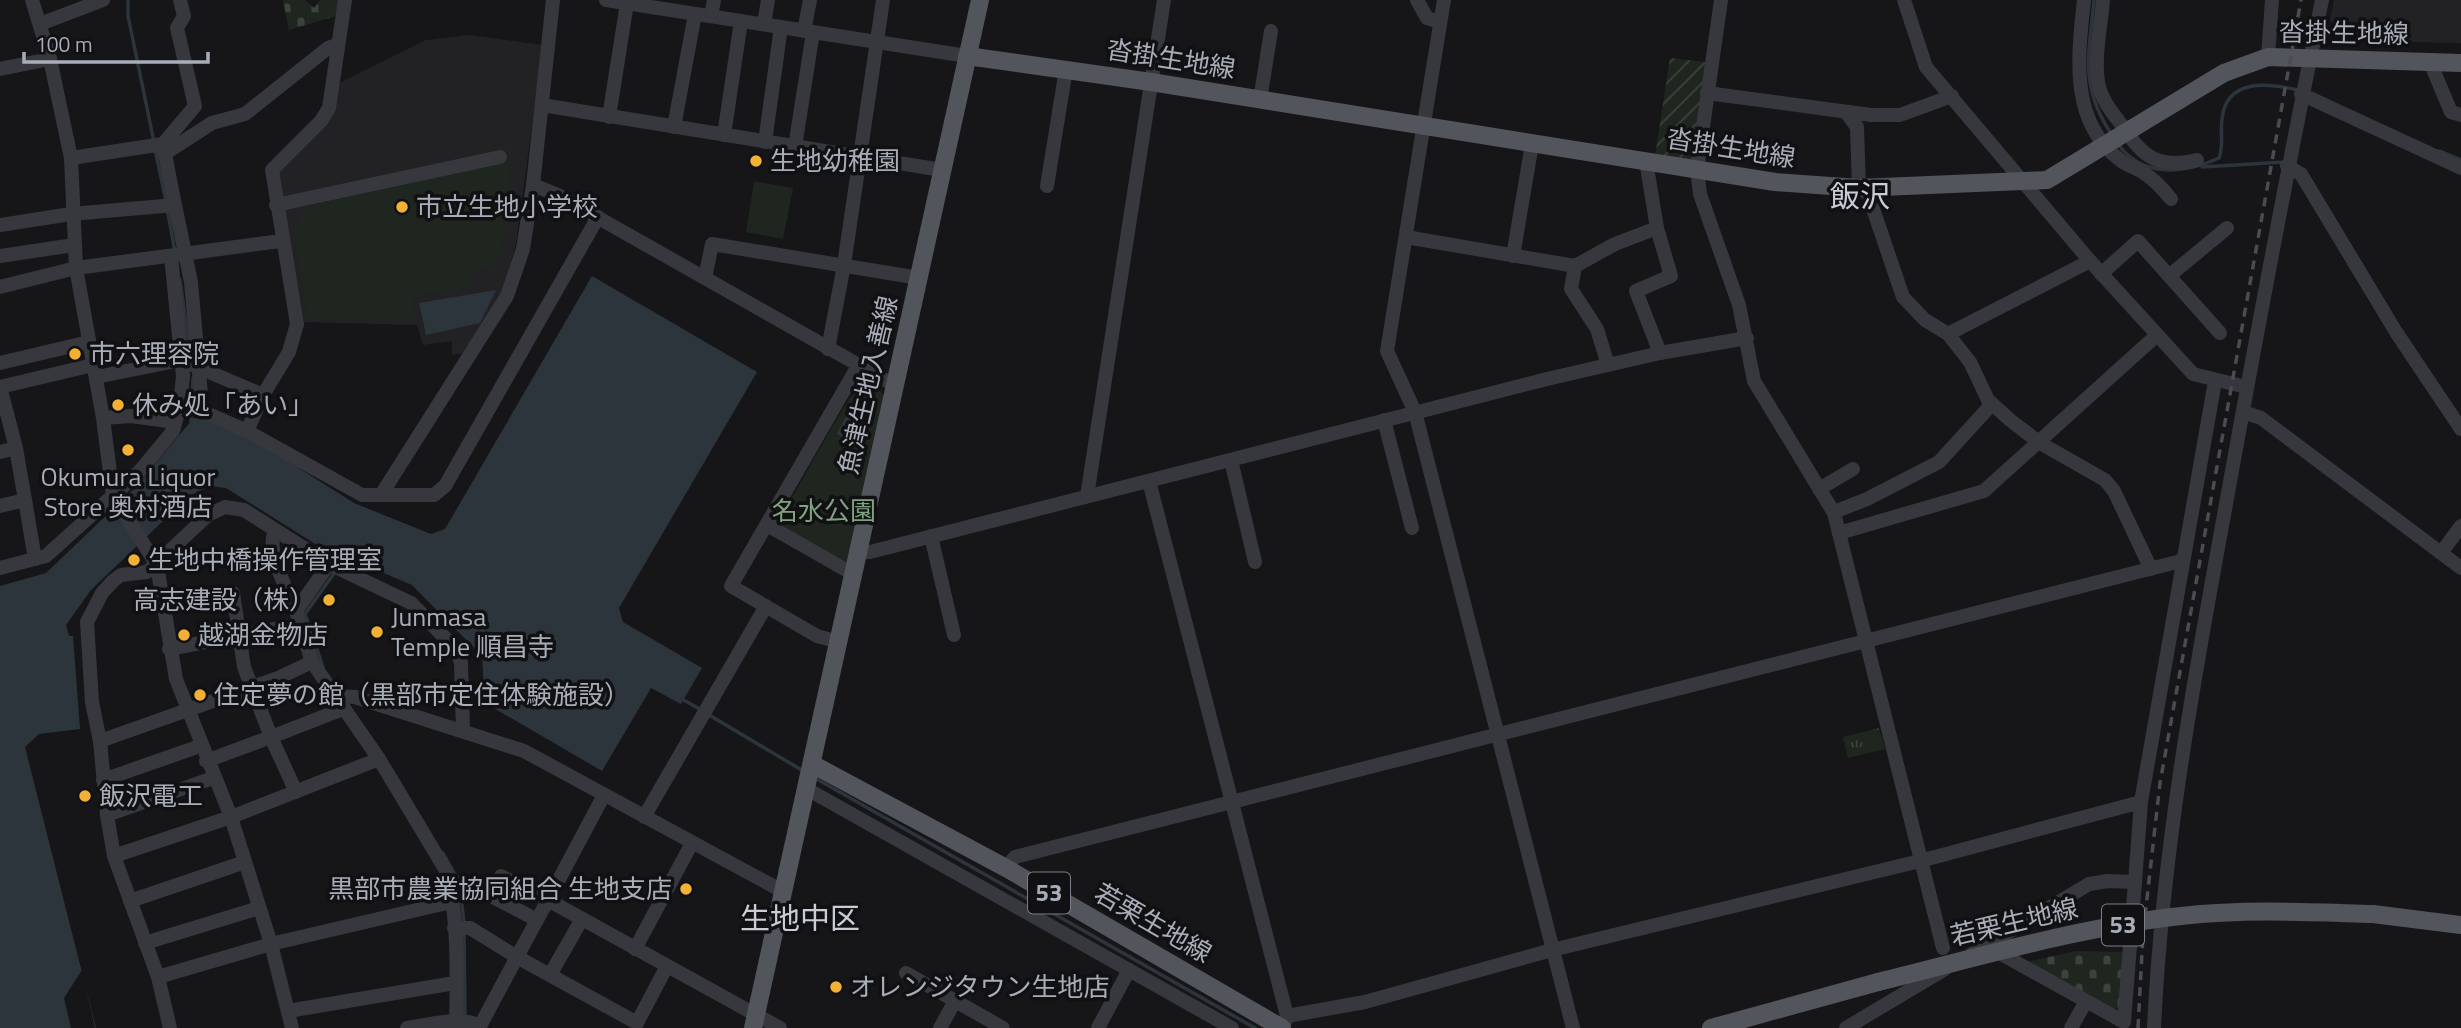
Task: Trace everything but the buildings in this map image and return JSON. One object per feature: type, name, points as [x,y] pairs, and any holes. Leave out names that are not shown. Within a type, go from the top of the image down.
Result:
[{"type":"main road","name":"魚津生地入善線","points":[[755,1021],[980,0]]},
{"type":"main road","name":"沓掛生地線","points":[[967,56],[1151,82],[1774,183],[1863,188],[2047,180],[2224,73],[2268,57],[2461,63]]},
{"type":"main road","name":"若栗生地線","points":[[812,764],[1006,868],[1284,1024]]},
{"type":"main road","name":"若栗生地線","points":[[1711,1028],[1878,982],[2097,929],[2180,916],[2272,911],[2373,914],[2461,925]]},
{"type":"street","points":[[33,0],[50,59],[71,158],[71,214],[76,268],[115,499],[155,561],[169,649],[200,746],[231,817],[271,944],[292,1028]]},
{"type":"street","points":[[40,24],[103,0]]},
{"type":"street","points":[[180,0],[184,16],[177,27],[195,106],[164,149],[186,254],[199,367],[199,410],[247,431],[362,495],[434,495],[445,486],[598,217]]},
{"type":"street","points":[[247,431],[263,395],[289,352],[297,324],[281,241],[272,170],[321,121],[329,108],[345,0]]},
{"type":"street","points":[[381,495],[507,296],[523,249],[554,0]]},
{"type":"street","points":[[606,0],[664,4],[695,14],[967,56]]},
{"type":"street","points":[[711,16],[714,0]]},
{"type":"street","points":[[764,24],[768,0]]},
{"type":"street","points":[[795,146],[809,31],[810,0]]},
{"type":"street","points":[[828,349],[844,265],[883,0]]},
{"type":"street","points":[[1087,496],[1164,0]]},
{"type":"street","points":[[1417,0],[1427,19],[1440,22]]},
{"type":"street","points":[[1444,0],[1387,351],[1415,412],[1573,1028]]},
{"type":"street","points":[[1721,0],[1697,169],[1700,194],[1739,305],[1754,381],[1834,512],[1943,948]]},
{"type":"street","points":[[1904,0],[1926,67],[2020,183],[2193,374],[2246,387]]},
{"type":"street","points":[[2084,0],[2077,72],[2080,98],[2116,140],[2142,154],[2162,162],[2181,164],[2197,160]]},
{"type":"street","points":[[2103,0],[2098,86],[2106,104],[2122,162],[2143,172],[2171,199]]},
{"type":"street","points":[[2268,57],[2272,0]]},
{"type":"street","points":[[2156,1027],[2176,795],[2246,387],[2301,94],[2322,0]]},
{"type":"street","points":[[609,117],[627,3]]},
{"type":"street","points":[[674,127],[695,14]]},
{"type":"street","points":[[724,135],[741,21]]},
{"type":"street","points":[[765,142],[781,27]]},
{"type":"street","points":[[1260,100],[1270,31]]},
{"type":"street","points":[[71,158],[164,149],[212,123],[245,114],[328,48],[338,45]]},
{"type":"street","points":[[0,69],[50,59]]},
{"type":"street","points":[[2430,62],[2451,112],[2461,115]]},
{"type":"street","points":[[1047,186],[1066,69]]},
{"type":"street","points":[[1707,93],[1846,112],[1900,116],[1952,96]]},
{"type":"street","points":[[2301,94],[2461,169]]},
{"type":"street","points":[[541,105],[942,170]]},
{"type":"street","points":[[1846,112],[1857,127],[1863,188],[1903,297],[1925,320],[1948,334],[1970,362],[1992,404],[2040,443],[2105,480],[2114,491],[2151,569]]},
{"type":"street","points":[[1513,256],[1532,144]]},
{"type":"street","points":[[276,205],[500,157]]},
{"type":"street","points":[[1646,161],[1657,228],[1671,276],[1636,291],[1660,353]]},
{"type":"street","points":[[2287,166],[2301,174],[2396,332],[2461,429]]},
{"type":"street","points":[[533,185],[598,217],[894,385]]},
{"type":"street","points":[[0,225],[71,214],[175,205]]},
{"type":"street","points":[[1406,237],[1575,266],[1615,244],[1657,228]]},
{"type":"street","points":[[2169,276],[2227,228]]},
{"type":"street","points":[[0,287],[76,268],[281,241]]},
{"type":"street","points":[[2101,274],[2138,241],[2220,333]]},
{"type":"street","points":[[705,278],[712,244],[919,278]]},
{"type":"street","points":[[0,256],[74,245]]},
{"type":"street","points":[[0,568],[46,556],[115,499],[173,430],[183,376],[171,256]]},
{"type":"street","points":[[1948,334],[2090,261]]},
{"type":"street","points":[[1575,266],[1571,289],[1597,329],[1608,365]]},
{"type":"street","points":[[1839,533],[1984,491],[2157,335]]},
{"type":"street","points":[[858,552],[931,536],[1608,365],[1747,338]]},
{"type":"street","points":[[0,363],[89,342]]},
{"type":"street","points":[[35,559],[16,448],[4,416],[0,387],[181,360],[263,395]]},
{"type":"street","points":[[839,642],[817,636],[731,586],[859,366]]},
{"type":"street","points":[[1986,946],[2085,1003],[2124,1022],[2141,802],[2181,561],[2215,381]]},
{"type":"street","points":[[1834,512],[1867,499],[1939,462],[1992,404]]},
{"type":"street","points":[[2243,412],[2261,418],[2461,568]]},
{"type":"street","points":[[103,418],[131,416],[176,422]]},
{"type":"street","points":[[1384,421],[1412,528]]},
{"type":"street","points":[[0,452],[16,448]]},
{"type":"street","points":[[1231,460],[1255,562]]},
{"type":"street","points":[[1819,489],[1853,469]]},
{"type":"street","points":[[1149,481],[1232,802],[1284,1024],[1552,950],[1920,861],[2141,802]]},
{"type":"street","points":[[0,506],[25,500]]},
{"type":"street","points":[[170,1028],[158,977],[114,856],[100,741],[92,702],[87,622],[113,581],[121,575],[148,572],[155,561],[208,515],[225,507],[244,510],[329,564],[411,603],[457,650],[461,663],[463,730]]},
{"type":"street","points":[[767,525],[853,574]]},
{"type":"street","points":[[2441,553],[2461,526]]},
{"type":"street","points":[[275,531],[271,540],[275,555],[312,662],[379,759],[445,869],[450,883],[454,928],[456,1024]]},
{"type":"street","points":[[931,536],[954,635]]},
{"type":"street","points":[[1006,868],[1015,857],[2181,561]]},
{"type":"street","points":[[169,649],[237,636],[298,618],[329,564]]},
{"type":"street","points":[[233,593],[237,636],[252,687],[296,792]]},
{"type":"street","points":[[644,817],[766,606]]},
{"type":"street","points":[[100,741],[252,687],[312,662]]},
{"type":"street","points":[[334,696],[355,697],[524,751],[784,892]]},
{"type":"street","points":[[206,761],[343,709]]},
{"type":"street","points":[[103,780],[200,746]]},
{"type":"street","points":[[114,856],[231,817],[379,759]]},
{"type":"street","points":[[107,815],[213,778]]},
{"type":"street","points":[[807,789],[1233,1028]]},
{"type":"street","points":[[407,1028],[456,1024],[478,1026],[604,795]]},
{"type":"street","points":[[635,949],[692,843]]},
{"type":"street","points":[[130,901],[245,862]]},
{"type":"street","points":[[501,876],[667,966],[755,1021],[780,1028]]},
{"type":"street","points":[[450,883],[464,881],[537,920]]},
{"type":"street","points":[[1846,1028],[2089,884],[2108,881],[2135,882]]},
{"type":"street","points":[[158,977],[271,944],[451,902]]},
{"type":"street","points":[[145,943],[259,908]]},
{"type":"street","points":[[550,975],[583,919]]},
{"type":"street","points":[[454,928],[470,928],[641,1026],[667,966]]},
{"type":"street","points":[[1098,1028],[1129,970]]},
{"type":"street","points":[[906,973],[1003,1028]]},
{"type":"street","points":[[288,1011],[455,983]]},
{"type":"street","points":[[940,1028],[954,1001]]},
{"type":"street","points":[[2071,1028],[2085,1003]]},
{"type":"shaded area","points":[[2334,0],[2461,0],[2461,43],[2354,41],[2330,20]]},
{"type":"shaded area","name":"市立生地小学校","points":[[470,35],[543,45],[516,243],[504,290],[465,353],[452,355],[452,341],[423,345],[417,325],[304,322],[277,171],[339,83],[426,40]]},
{"type":"shaded area","points":[[592,276],[757,372],[619,608],[623,622],[702,668],[681,704],[651,688],[602,771],[485,703],[482,656],[412,585],[317,545],[226,488],[210,486],[189,496],[91,590],[66,625],[69,636],[73,636],[80,729],[39,734],[25,747],[96,1028],[0,1028],[0,586],[46,573],[135,488],[197,414],[261,444],[354,503],[431,534],[445,529]]},
{"type":"shaded area","points":[[496,290],[480,323],[426,335],[419,303]]},
{"type":"shaded area","points":[[866,390],[875,397],[854,418],[844,438],[837,434],[855,398]]},
{"type":"green space","points":[[283,0],[305,0],[314,8],[320,0],[339,0],[336,16],[289,30]]},
{"type":"green space","points":[[1670,58],[1706,62],[1692,162],[1655,156]]},
{"type":"green space","points":[[510,160],[509,219],[495,266],[466,274],[468,287],[412,296],[416,322],[307,318],[295,232],[305,207]]},
{"type":"green space","points":[[754,181],[793,188],[783,239],[746,232]]},
{"type":"green space","name":"名水公園","points":[[862,381],[874,383],[885,397],[848,565],[776,525],[842,410]]},
{"type":"green space","points":[[1879,728],[1885,749],[1848,758],[1843,737]]},
{"type":"green space","points":[[2076,951],[2129,952],[2124,1006],[2111,1011],[2026,962]]},
{"type":"pier","points":[[82,970],[95,1028],[71,1028],[64,998]]},
{"type":"waterway","points":[[128,0],[128,16],[154,142]]},
{"type":"waterway","points":[[2094,0],[2089,54],[2090,86],[2112,135]]},
{"type":"waterway","points":[[2118,144],[2128,155],[2152,168],[2166,170],[2193,167],[2219,158],[2222,119],[2231,96],[2250,86],[2298,90]]},
{"type":"waterway","points":[[155,150],[166,201]]},
{"type":"waterway","points":[[2440,151],[2461,160]]},
{"type":"waterway","points":[[2202,167],[2284,162]]},
{"type":"waterway","points":[[167,208],[175,252]]},
{"type":"waterway","points":[[180,280],[191,360]]},
{"type":"waterway","points":[[191,422],[193,378]]},
{"type":"waterway","points":[[323,667],[305,614],[335,572]]},
{"type":"waterway","points":[[682,699],[703,711]]},
{"type":"waterway","points":[[709,715],[805,772]]},
{"type":"waterway","points":[[815,778],[1255,1028]]},
{"type":"waterway","points":[[443,853],[458,880]]},
{"type":"waterway","points":[[460,887],[464,924]]},
{"type":"waterway","points":[[464,932],[465,1019]]},
{"type":"railway","points":[[2138,1028],[2143,934],[2160,783],[2301,0]]},
{"type":"place","name":"生地幼稚園","points":[[756,161]]},
{"type":"place","name":"市立生地小学校","points":[[402,207]]},
{"type":"place","name":"市六理容院","points":[[75,354]]},
{"type":"place","name":"休み処「あい」","points":[[118,405]]},
{"type":"place","name":"Okumura Liquor Store 奥村酒店","points":[[128,450]]},
{"type":"place","name":"生地中橋操作管理室","points":[[134,560]]},
{"type":"place","name":"高志建設（株）","points":[[329,600]]},
{"type":"place","name":"Junmasa Temple 順昌寺","points":[[377,632]]},
{"type":"place","name":"越湖金物店","points":[[184,635]]},
{"type":"place","name":"住定夢の館（黒部市定住体験施設）","points":[[200,695]]},
{"type":"place","name":"飯沢電工","points":[[85,796]]},
{"type":"place","name":"黒部市農業協同組合 生地支店","points":[[686,889]]},
{"type":"place","name":"オレンジタウン生地店","points":[[836,987]]},
{"type":"district","name":"飯沢","points":[[1860,197]]},
{"type":"district","name":"生地中区","points":[[800,919]]}]
